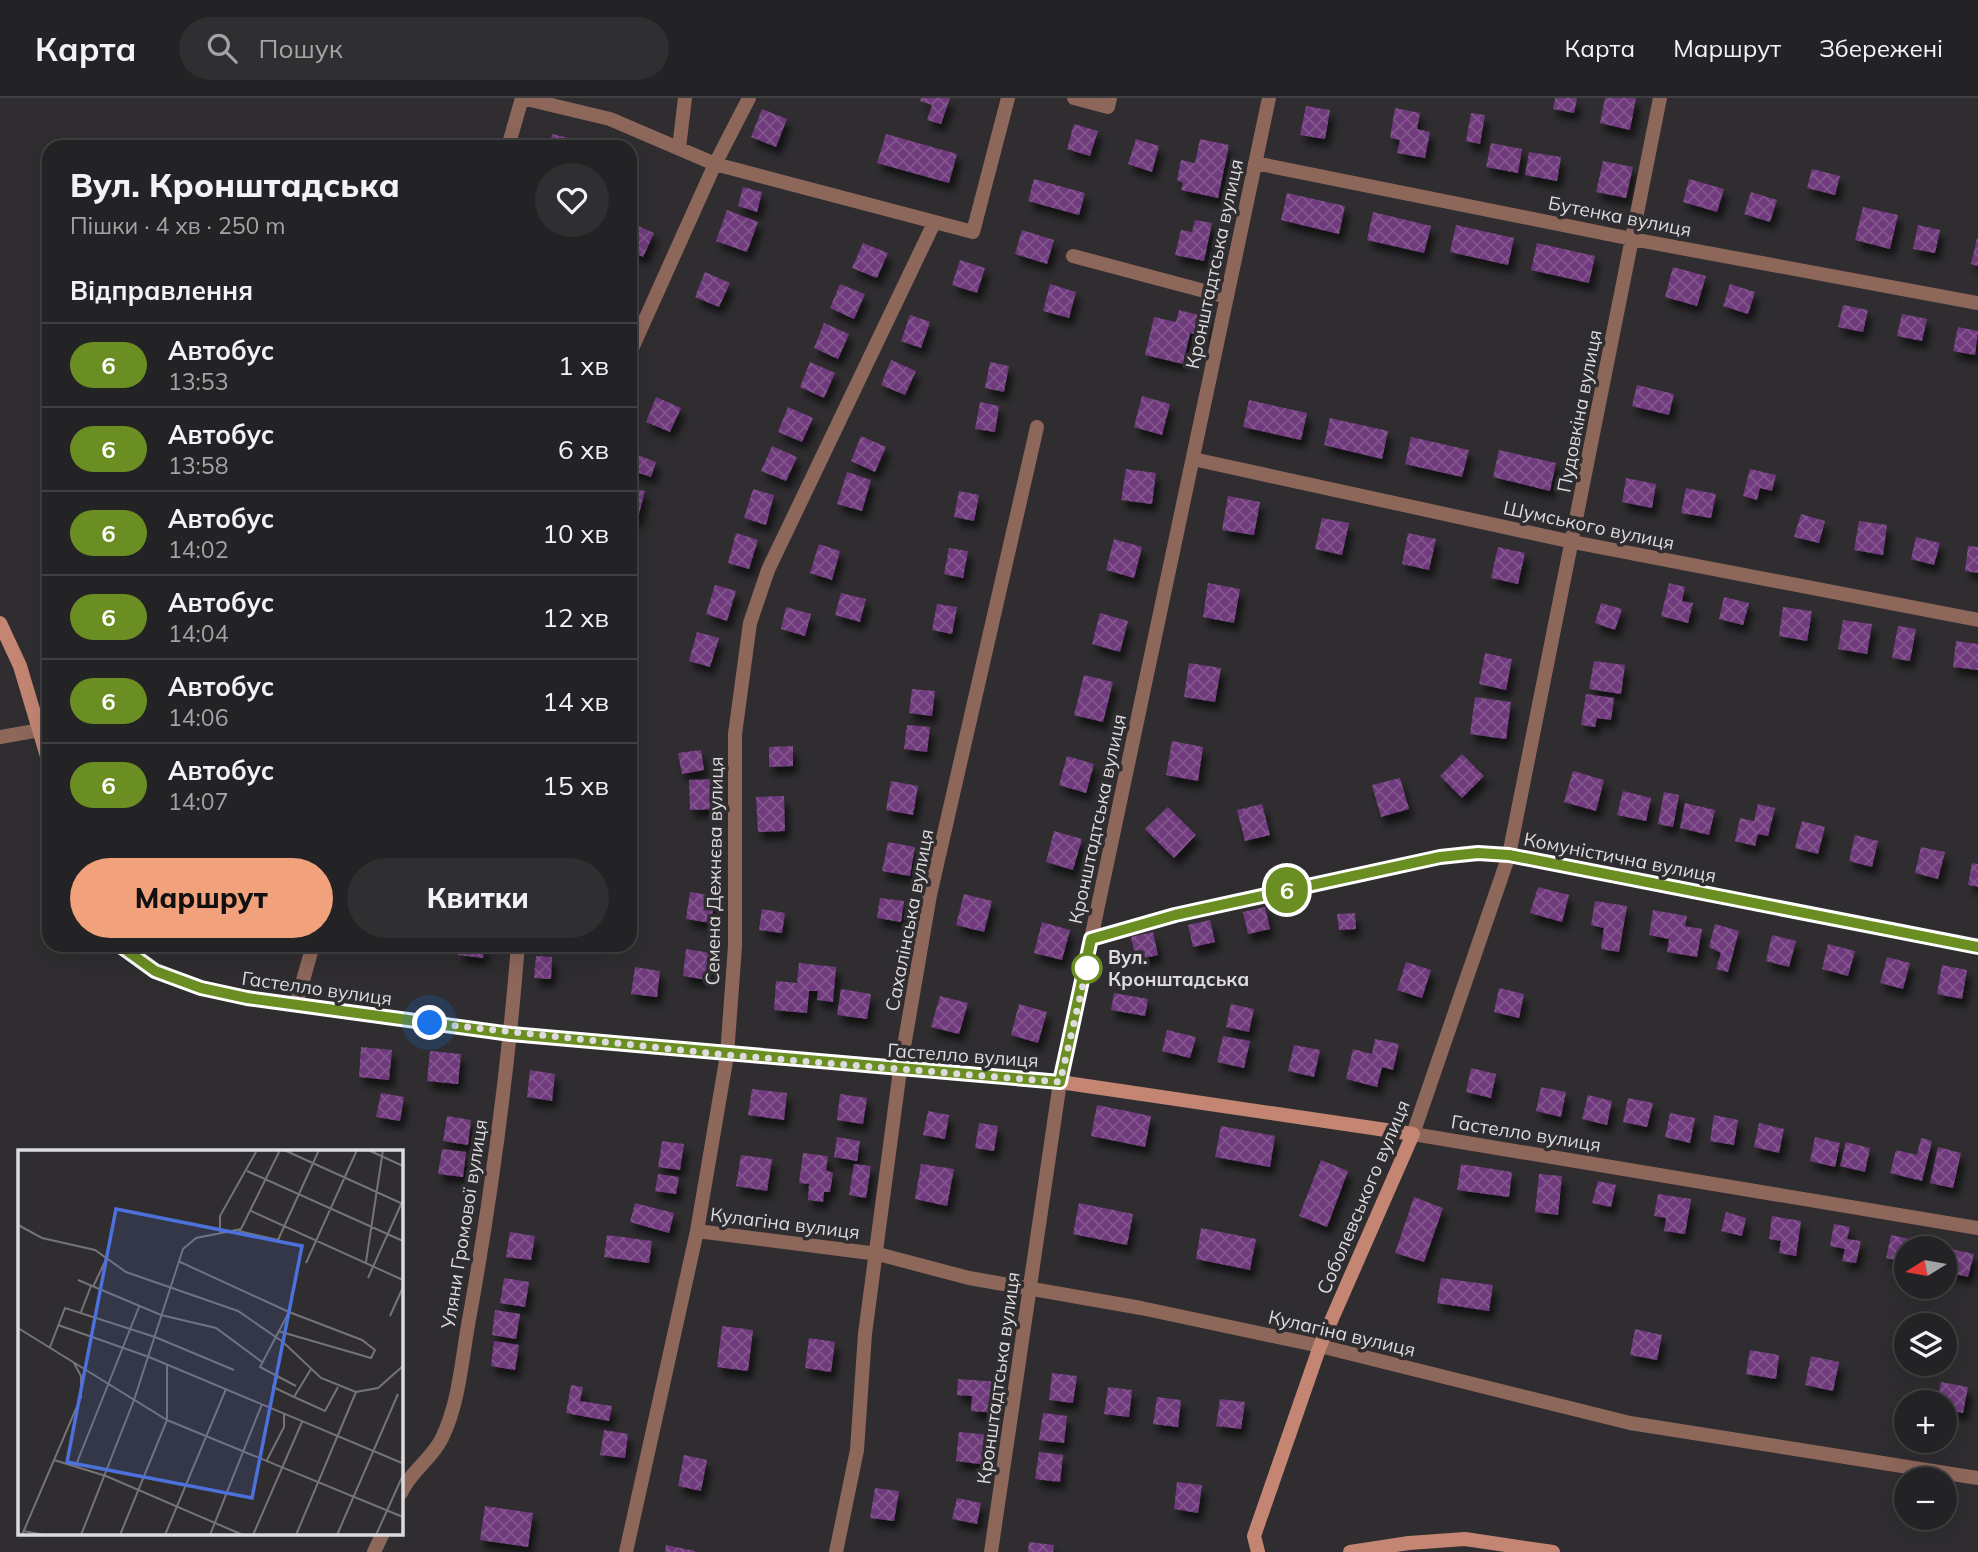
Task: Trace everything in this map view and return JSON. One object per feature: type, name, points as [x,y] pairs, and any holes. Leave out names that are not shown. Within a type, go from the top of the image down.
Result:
[{"type":"street","points":[[510,140],[522,98],[610,120],[715,164],[973,232],[1008,98]]},
{"type":"street","points":[[679,148],[685,98]]},
{"type":"street","points":[[637,337],[715,164],[749,98]]},
{"type":"street","points":[[1074,98],[1108,107],[1111,98]]},
{"type":"street","name":"Кронштадтська вулиця","points":[[991,1552],[1060,1082],[1269,98]]},
{"type":"street","name":"Пудовкіна вулиця","points":[[1509,855],[1660,98]]},
{"type":"street","name":"Бутенка вулиця","points":[[1255,163],[1632,239],[1978,303]]},
{"type":"street","name":"Семена Дежнєва вулиця","points":[[626,1552],[697,1231],[727,1055],[735,946],[735,734],[750,623],[768,570],[934,223]]},
{"type":"street","points":[[1073,256],[1227,297]]},
{"type":"street","name":"Сахалінська вулиця","points":[[836,1552],[857,1450],[865,1334],[901,1070],[930,895],[1037,427]]},
{"type":"street","name":"Шумського вулиця","points":[[1193,459],[1573,541],[1978,620]]},
{"type":"street","points":[[0,623],[20,666],[42,737]]},
{"type":"street","points":[[0,737],[40,730]]},
{"type":"street","name":"Комуністична вулиця","points":[[1091,939],[1175,915],[1440,857],[1478,853],[1509,855],[1978,947]]},
{"type":"street","name":"Соболевського вулиця","points":[[1248,1552],[1320,1346],[1413,1134],[1509,855]]},
{"type":"street","name":"Гастелло вулиця","points":[[129,952],[155,971],[201,988],[296,1005],[511,1034],[727,1055],[1060,1082],[1413,1134],[1978,1228]]},
{"type":"street","points":[[296,1005],[311,952]]},
{"type":"street","name":"Уляни Громової вулиця","points":[[402,1491],[406,1482],[442,1439],[459,1381],[489,1201],[511,1034],[517,952]]},
{"type":"street","name":"Кулагіна вулиця","points":[[697,1231],[878,1254],[969,1278],[1320,1346],[1630,1423],[1978,1478]]},
{"type":"street","points":[[376,1551],[383,1534]]},
{"type":"street","points":[[1254,1536],[1258,1552]]},
{"type":"street","points":[[1350,1552],[1409,1543],[1465,1539],[1553,1552]]},
{"type":"building","points":[[921,98],[950,98],[941,124],[927,120],[932,105],[920,101]]},
{"type":"building","points":[[1555,98],[1577,98],[1574,113],[1553,109]]},
{"type":"building","points":[[1605,98],[1636,98],[1630,130],[1600,123]]},
{"type":"building","points":[[1306,106],[1330,110],[1325,139],[1300,135]]},
{"type":"building","points":[[1395,108],[1420,113],[1417,129],[1430,132],[1425,158],[1397,153],[1400,140],[1390,138]]},
{"type":"building","points":[[762,109],[787,119],[776,147],[751,137]]},
{"type":"building","points":[[1471,113],[1485,115],[1480,144],[1466,141]]},
{"type":"building","points":[[1074,124],[1098,131],[1090,156],[1067,149]]},
{"type":"building","points":[[552,134],[569,138],[569,140],[551,140]]},
{"type":"building","points":[[886,134],[957,154],[949,183],[877,163]]},
{"type":"building","points":[[1136,139],[1159,146],[1152,172],[1128,164]]},
{"type":"building","points":[[1200,139],[1229,145],[1218,198],[1181,190],[1183,183],[1177,180],[1181,160],[1195,163]]},
{"type":"building","points":[[1491,143],[1522,149],[1518,173],[1486,167]]},
{"type":"building","points":[[1529,152],[1561,157],[1557,181],[1525,175]]},
{"type":"building","points":[[1603,161],[1633,167],[1626,198],[1596,192]]},
{"type":"building","points":[[1812,169],[1840,176],[1835,195],[1807,188]]},
{"type":"building","points":[[1034,179],[1085,193],[1079,215],[1028,201]]},
{"type":"building","points":[[1689,179],[1724,189],[1717,212],[1683,202]]},
{"type":"building","points":[[743,187],[762,192],[757,212],[738,206]]},
{"type":"building","points":[[1751,192],[1777,200],[1770,222],[1744,214]]},
{"type":"building","points":[[1287,193],[1345,206],[1339,234],[1281,220]]},
{"type":"building","points":[[1863,207],[1898,215],[1890,249],[1855,240]]},
{"type":"building","points":[[727,210],[758,222],[747,252],[716,241]]},
{"type":"building","points":[[1373,212],[1431,226],[1424,253],[1367,240]]},
{"type":"building","points":[[1195,220],[1212,223],[1204,261],[1175,255],[1181,230],[1192,232]]},
{"type":"building","points":[[637,225],[654,233],[643,257],[637,254]]},
{"type":"building","points":[[1456,225],[1514,238],[1508,265],[1450,252]]},
{"type":"building","points":[[1918,225],[1940,230],[1935,253],[1913,249]]},
{"type":"building","points":[[1022,230],[1054,240],[1047,264],[1015,254]]},
{"type":"building","points":[[1978,238],[1978,266],[1971,264]]},
{"type":"building","points":[[863,243],[888,253],[877,278],[852,268]]},
{"type":"building","points":[[1537,243],[1595,256],[1589,283],[1531,270]]},
{"type":"building","points":[[960,260],[985,268],[977,293],[952,285]]},
{"type":"building","points":[[1673,267],[1706,276],[1697,306],[1665,297]]},
{"type":"building","points":[[705,272],[730,283],[719,307],[695,297]]},
{"type":"building","points":[[840,284],[865,294],[854,319],[830,308]]},
{"type":"building","points":[[1050,284],[1076,292],[1069,318],[1043,311]]},
{"type":"building","points":[[1730,284],[1755,292],[1748,314],[1723,306]]},
{"type":"building","points":[[1843,305],[1868,310],[1863,332],[1838,327]]},
{"type":"building","points":[[1179,310],[1207,317],[1203,336],[1190,333],[1183,364],[1145,355],[1154,317],[1176,322]]},
{"type":"building","points":[[1902,314],[1927,319],[1922,341],[1897,336]]},
{"type":"building","points":[[910,315],[930,322],[921,348],[901,341]]},
{"type":"building","points":[[824,323],[849,334],[838,359],[814,348]]},
{"type":"building","points":[[1958,327],[1978,331],[1975,355],[1953,351]]},
{"type":"building","points":[[891,360],[916,371],[905,395],[881,385]]},
{"type":"building","points":[[810,362],[835,373],[824,398],[800,387]]},
{"type":"building","points":[[990,362],[1009,366],[1004,392],[985,388]]},
{"type":"building","points":[[1637,385],[1674,394],[1669,415],[1632,406]]},
{"type":"building","points":[[1142,396],[1170,404],[1162,435],[1134,427]]},
{"type":"building","points":[[656,397],[681,408],[670,432],[646,422]]},
{"type":"building","points":[[1249,400],[1307,413],[1301,440],[1243,427]]},
{"type":"building","points":[[980,402],[999,406],[995,432],[975,429]]},
{"type":"building","points":[[788,407],[813,418],[802,442],[778,432]]},
{"type":"building","points":[[1330,418],[1388,431],[1382,459],[1324,445]]},
{"type":"building","points":[[861,436],[886,447],[875,472],[851,461]]},
{"type":"building","points":[[1411,437],[1469,450],[1462,477],[1405,464]]},
{"type":"building","points":[[772,446],[797,457],[786,481],[761,471]]},
{"type":"building","points":[[1499,450],[1556,463],[1550,491],[1493,477]]},
{"type":"building","points":[[637,454],[656,462],[651,477],[637,472]]},
{"type":"building","points":[[1126,469],[1156,473],[1152,504],[1121,500]]},
{"type":"building","points":[[1750,469],[1776,475],[1772,491],[1760,488],[1757,500],[1743,496]]},
{"type":"building","points":[[847,472],[871,480],[862,511],[837,504]]},
{"type":"building","points":[[1626,478],[1656,484],[1652,508],[1622,502]]},
{"type":"building","points":[[1686,488],[1716,494],[1711,518],[1681,513]]},
{"type":"building","points":[[637,489],[645,491],[637,521]]},
{"type":"building","points":[[753,489],[774,495],[766,525],[744,518]]},
{"type":"building","points":[[959,491],[979,495],[974,521],[954,517]]},
{"type":"building","points":[[1228,496],[1260,502],[1254,535],[1222,530]]},
{"type":"building","points":[[1801,514],[1825,521],[1819,543],[1794,537]]},
{"type":"building","points":[[1322,518],[1349,523],[1342,555],[1315,549]]},
{"type":"building","points":[[1859,521],[1887,525],[1883,555],[1854,550]]},
{"type":"building","points":[[736,533],[758,540],[749,569],[728,563]]},
{"type":"building","points":[[1408,533],[1436,539],[1429,570],[1402,564]]},
{"type":"building","points":[[1916,537],[1940,543],[1934,565],[1911,559]]},
{"type":"building","points":[[1114,539],[1142,547],[1134,578],[1106,570]]},
{"type":"building","points":[[819,544],[840,551],[832,580],[810,573]]},
{"type":"building","points":[[1968,546],[1978,547],[1978,573],[1965,571]]},
{"type":"building","points":[[1498,547],[1525,553],[1518,584],[1491,578]]},
{"type":"building","points":[[949,548],[968,551],[963,578],[944,574]]},
{"type":"building","points":[[1208,583],[1240,589],[1234,623],[1203,617]]},
{"type":"building","points":[[1669,583],[1685,587],[1682,601],[1693,603],[1688,623],[1661,616]]},
{"type":"building","points":[[715,585],[736,591],[727,621],[706,614]]},
{"type":"building","points":[[841,593],[866,599],[860,622],[835,615]]},
{"type":"building","points":[[1724,597],[1749,603],[1743,625],[1719,619]]},
{"type":"building","points":[[1601,603],[1622,609],[1615,630],[1595,623]]},
{"type":"building","points":[[937,604],[957,607],[952,634],[932,630]]},
{"type":"building","points":[[786,607],[811,614],[805,636],[781,629]]},
{"type":"building","points":[[1783,607],[1812,611],[1807,641],[1779,636]]},
{"type":"building","points":[[1100,613],[1128,621],[1120,652],[1092,644]]},
{"type":"building","points":[[1843,620],[1872,624],[1867,654],[1838,649]]},
{"type":"building","points":[[1898,626],[1916,629],[1910,661],[1892,658]]},
{"type":"building","points":[[697,632],[719,638],[710,667],[689,661]]},
{"type":"building","points":[[1956,641],[1978,644],[1978,670],[1953,667]]},
{"type":"building","points":[[1485,653],[1512,659],[1506,690],[1479,684]]},
{"type":"building","points":[[1594,661],[1625,665],[1621,694],[1589,689]]},
{"type":"building","points":[[1189,663],[1221,668],[1215,702],[1184,697]]},
{"type":"building","points":[[1084,675],[1113,682],[1103,722],[1074,715]]},
{"type":"building","points":[[912,689],[935,691],[932,716],[909,713]]},
{"type":"building","points":[[1586,694],[1614,698],[1611,720],[1597,718],[1595,727],[1581,725]]},
{"type":"building","points":[[1475,697],[1511,702],[1506,739],[1470,734]]},
{"type":"building","points":[[907,725],[930,727],[927,752],[904,749]]},
{"type":"building","points":[[1172,741],[1203,747],[1198,781],[1166,775]]},
{"type":"building","points":[[793,746],[793,766],[769,767],[769,747]]},
{"type":"building","points":[[701,750],[704,770],[682,774],[678,753]]},
{"type":"building","points":[[1462,754],[1484,776],[1462,798],[1440,776]]},
{"type":"building","points":[[1067,756],[1094,764],[1086,793],[1059,785]]},
{"type":"building","points":[[1573,771],[1604,780],[1596,811],[1564,802]]},
{"type":"building","points":[[1400,778],[1409,809],[1381,817],[1372,785]]},
{"type":"building","points":[[717,779],[718,809],[690,810],[689,780]]},
{"type":"building","points":[[891,781],[918,786],[913,815],[886,810]]},
{"type":"building","points":[[1623,791],[1651,798],[1646,821],[1617,815]]},
{"type":"building","points":[[1664,792],[1679,795],[1673,827],[1658,824]]},
{"type":"building","points":[[784,796],[785,831],[758,832],[756,797]]},
{"type":"building","points":[[1685,803],[1715,810],[1709,835],[1680,828]]},
{"type":"building","points":[[1262,804],[1270,835],[1245,841],[1237,810]]},
{"type":"building","points":[[1758,804],[1775,808],[1768,836],[1758,834],[1755,846],[1735,841],[1740,818],[1754,821]]},
{"type":"building","points":[[1168,807],[1196,835],[1174,858],[1145,829]]},
{"type":"building","points":[[1802,821],[1825,827],[1818,854],[1795,848]]},
{"type":"building","points":[[1054,831],[1082,839],[1073,870],[1046,862]]},
{"type":"building","points":[[1855,835],[1878,841],[1872,867],[1849,861]]},
{"type":"building","points":[[888,842],[915,847],[910,876],[882,871]]},
{"type":"building","points":[[1921,847],[1945,852],[1938,879],[1915,873]]},
{"type":"building","points":[[1972,863],[1978,864],[1978,887],[1968,885]]},
{"type":"building","points":[[1538,887],[1569,895],[1562,922],[1530,913]]},
{"type":"building","points":[[690,892],[715,896],[711,923],[686,919]]},
{"type":"building","points":[[964,894],[992,901],[984,932],[956,925]]},
{"type":"building","points":[[880,898],[904,901],[901,922],[877,918]]},
{"type":"building","points":[[1595,901],[1627,906],[1619,952],[1601,949],[1604,928],[1591,925]]},
{"type":"building","points":[[1265,907],[1270,929],[1248,934],[1243,912]]},
{"type":"building","points":[[762,909],[785,913],[782,933],[759,930]]},
{"type":"building","points":[[1653,910],[1687,916],[1685,926],[1702,929],[1697,957],[1667,952],[1669,939],[1649,935]]},
{"type":"building","points":[[1355,913],[1356,929],[1339,930],[1337,914]]},
{"type":"building","points":[[1210,920],[1215,942],[1193,947],[1188,925]]},
{"type":"building","points":[[1042,922],[1070,930],[1062,960],[1034,953]]},
{"type":"building","points":[[1715,924],[1739,931],[1728,972],[1716,969],[1721,953],[1709,947]]},
{"type":"building","points":[[1153,932],[1158,955],[1136,960],[1131,937]]},
{"type":"building","points":[[1772,935],[1796,941],[1789,967],[1766,961]]},
{"type":"building","points":[[1828,944],[1855,951],[1848,976],[1822,969]]},
{"type":"building","points":[[686,949],[711,953],[707,980],[683,976]]},
{"type":"building","points":[[459,952],[484,952],[483,958],[458,955]]},
{"type":"building","points":[[536,956],[552,957],[551,979],[534,978]]},
{"type":"building","points":[[1887,957],[1910,963],[1903,989],[1880,983]]},
{"type":"building","points":[[1406,962],[1431,970],[1422,998],[1397,990]]},
{"type":"building","points":[[799,963],[836,967],[833,1002],[817,1000],[818,991],[809,991],[807,1013],[774,1010],[776,981],[797,983]]},
{"type":"building","points":[[1942,965],[1967,970],[1962,999],[1937,994]]},
{"type":"building","points":[[635,967],[660,971],[657,997],[631,994]]},
{"type":"building","points":[[1499,988],[1524,994],[1519,1018],[1494,1012]]},
{"type":"building","points":[[841,989],[871,994],[867,1019],[837,1015]]},
{"type":"building","points":[[1114,993],[1148,999],[1145,1016],[1111,1010]]},
{"type":"building","points":[[940,996],[968,1003],[959,1034],[931,1027]]},
{"type":"building","points":[[1019,1004],[1047,1012],[1038,1043],[1011,1035]]},
{"type":"building","points":[[1231,1004],[1254,1009],[1249,1032],[1226,1027]]},
{"type":"building","points":[[1167,1030],[1196,1037],[1190,1058],[1162,1051]]},
{"type":"building","points":[[1223,1036],[1250,1041],[1244,1068],[1217,1062]]},
{"type":"building","points":[[1375,1039],[1399,1044],[1393,1070],[1382,1067],[1377,1087],[1346,1079],[1353,1049],[1372,1054]]},
{"type":"building","points":[[1294,1045],[1320,1050],[1314,1077],[1288,1071]]},
{"type":"building","points":[[361,1047],[392,1050],[389,1080],[359,1077]]},
{"type":"building","points":[[430,1051],[461,1054],[458,1084],[427,1081]]},
{"type":"building","points":[[1471,1068],[1496,1074],[1491,1098],[1466,1092]]},
{"type":"building","points":[[530,1070],[555,1074],[552,1101],[527,1097]]},
{"type":"building","points":[[1541,1087],[1566,1092],[1561,1117],[1536,1111]]},
{"type":"building","points":[[752,1089],[787,1093],[784,1120],[748,1115]]},
{"type":"building","points":[[381,1093],[404,1097],[400,1121],[376,1117]]},
{"type":"building","points":[[840,1094],[867,1098],[863,1124],[837,1120]]},
{"type":"building","points":[[1588,1095],[1612,1101],[1607,1125],[1582,1119]]},
{"type":"building","points":[[1628,1098],[1653,1103],[1647,1127],[1623,1122]]},
{"type":"building","points":[[1097,1105],[1151,1116],[1145,1147],[1091,1136]]},
{"type":"building","points":[[928,1111],[949,1115],[945,1139],[923,1135]]},
{"type":"building","points":[[1670,1113],[1695,1118],[1690,1143],[1665,1137]]},
{"type":"building","points":[[1714,1115],[1738,1120],[1734,1145],[1710,1141]]},
{"type":"building","points":[[447,1116],[471,1120],[468,1145],[443,1141]]},
{"type":"building","points":[[979,1123],[998,1126],[994,1151],[975,1148]]},
{"type":"building","points":[[1759,1123],[1784,1129],[1779,1153],[1754,1147]]},
{"type":"building","points":[[1221,1126],[1275,1136],[1270,1167],[1215,1157]]},
{"type":"building","points":[[837,1137],[860,1141],[857,1161],[834,1157]]},
{"type":"building","points":[[1815,1137],[1840,1143],[1835,1167],[1810,1161]]},
{"type":"building","points":[[1921,1138],[1932,1141],[1922,1181],[1890,1173],[1896,1150],[1917,1155]]},
{"type":"building","points":[[662,1141],[684,1144],[680,1170],[658,1167]]},
{"type":"building","points":[[1846,1142],[1870,1148],[1865,1172],[1840,1166]]},
{"type":"building","points":[[1938,1147],[1961,1153],[1953,1188],[1930,1183]]},
{"type":"building","points":[[442,1149],[466,1152],[463,1177],[438,1174]]},
{"type":"building","points":[[803,1153],[828,1156],[826,1170],[833,1173],[830,1192],[824,1192],[823,1202],[808,1200],[809,1184],[799,1183]]},
{"type":"building","points":[[741,1155],[772,1159],[767,1191],[736,1186]]},
{"type":"building","points":[[1321,1160],[1348,1171],[1327,1227],[1299,1216]]},
{"type":"building","points":[[854,1164],[871,1166],[866,1198],[849,1195]]},
{"type":"building","points":[[921,1164],[954,1169],[947,1206],[915,1199]]},
{"type":"building","points":[[1461,1164],[1512,1172],[1509,1197],[1457,1190]]},
{"type":"building","points":[[658,1174],[679,1177],[676,1194],[655,1191]]},
{"type":"building","points":[[1539,1174],[1562,1176],[1558,1215],[1535,1212]]},
{"type":"building","points":[[1598,1181],[1616,1185],[1611,1207],[1592,1203]]},
{"type":"building","points":[[1658,1194],[1691,1199],[1685,1234],[1664,1231],[1666,1218],[1654,1216]]},
{"type":"building","points":[[1414,1197],[1443,1208],[1424,1262],[1395,1253]]},
{"type":"building","points":[[635,1203],[674,1213],[669,1233],[630,1222]]},
{"type":"building","points":[[1079,1203],[1133,1214],[1127,1245],[1073,1234]]},
{"type":"building","points":[[1726,1212],[1746,1218],[1742,1236],[1721,1231]]},
{"type":"building","points":[[1772,1216],[1801,1221],[1796,1256],[1779,1253],[1781,1241],[1769,1239]]},
{"type":"building","points":[[1834,1224],[1850,1227],[1847,1239],[1861,1241],[1856,1263],[1842,1261],[1845,1249],[1830,1246]]},
{"type":"building","points":[[1201,1228],[1256,1239],[1250,1270],[1196,1259]]},
{"type":"building","points":[[510,1232],[535,1236],[531,1260],[506,1257]]},
{"type":"building","points":[[607,1235],[652,1241],[649,1263],[604,1257]]},
{"type":"building","points":[[1891,1235],[1896,1236],[1894,1260],[1886,1258]]},
{"type":"building","points":[[1957,1250],[1974,1254],[1968,1277],[1957,1274]]},
{"type":"building","points":[[504,1278],[529,1282],[525,1307],[500,1303]]},
{"type":"building","points":[[1441,1278],[1493,1285],[1489,1311],[1437,1303]]},
{"type":"building","points":[[495,1310],[520,1314],[516,1339],[492,1335]]},
{"type":"building","points":[[722,1326],[753,1330],[748,1371],[717,1367]]},
{"type":"building","points":[[1635,1329],[1662,1335],[1657,1360],[1630,1355]]},
{"type":"building","points":[[809,1338],[835,1342],[831,1372],[805,1368]]},
{"type":"building","points":[[494,1341],[519,1345],[515,1370],[491,1366]]},
{"type":"building","points":[[1750,1350],[1779,1355],[1776,1379],[1746,1374]]},
{"type":"building","points":[[1811,1356],[1839,1362],[1833,1391],[1805,1385]]},
{"type":"building","points":[[1052,1373],[1077,1376],[1073,1403],[1049,1400]]},
{"type":"building","points":[[958,1379],[999,1382],[997,1413],[971,1411],[972,1396],[957,1395]]},
{"type":"building","points":[[1941,1382],[1968,1387],[1963,1413],[1957,1412],[1957,1390],[1939,1390]]},
{"type":"building","points":[[571,1385],[583,1387],[580,1401],[612,1406],[609,1421],[566,1413]]},
{"type":"building","points":[[1108,1387],[1132,1390],[1129,1417],[1104,1414]]},
{"type":"building","points":[[1157,1397],[1181,1400],[1178,1427],[1153,1424]]},
{"type":"building","points":[[1220,1399],[1245,1402],[1241,1429],[1216,1426]]},
{"type":"building","points":[[1043,1413],[1067,1416],[1064,1443],[1039,1440]]},
{"type":"building","points":[[604,1430],[628,1434],[625,1458],[600,1455]]},
{"type":"building","points":[[959,1432],[991,1435],[987,1465],[956,1461]]},
{"type":"building","points":[[1039,1452],[1063,1455],[1060,1482],[1035,1479]]},
{"type":"building","points":[[684,1455],[707,1460],[701,1491],[678,1486]]},
{"type":"building","points":[[1177,1482],[1202,1485],[1198,1513],[1174,1509]]},
{"type":"building","points":[[875,1488],[899,1491],[894,1521],[870,1518]]},
{"type":"building","points":[[957,1498],[981,1503],[977,1524],[952,1519]]},
{"type":"building","points":[[485,1506],[533,1513],[528,1547],[480,1540]]},
{"type":"building","points":[[1029,1542],[1054,1545],[1053,1552],[1028,1552]]},
{"type":"building","points":[[666,1545],[695,1551],[695,1552],[665,1552]]},
{"type":"bus line","name":"6","points":[[129,952],[155,971],[201,988],[247,998],[511,1034],[801,1062],[1060,1082],[1087,968],[1091,939],[1175,915],[1440,857],[1478,853],[1509,855],[1978,947]]},
{"type":"place","name":"Вул. Кронштадська","points":[[1087,968]]},
{"type":"route","points":[[430,1023],[511,1034],[727,1055],[1060,1082],[1087,968]]}]
